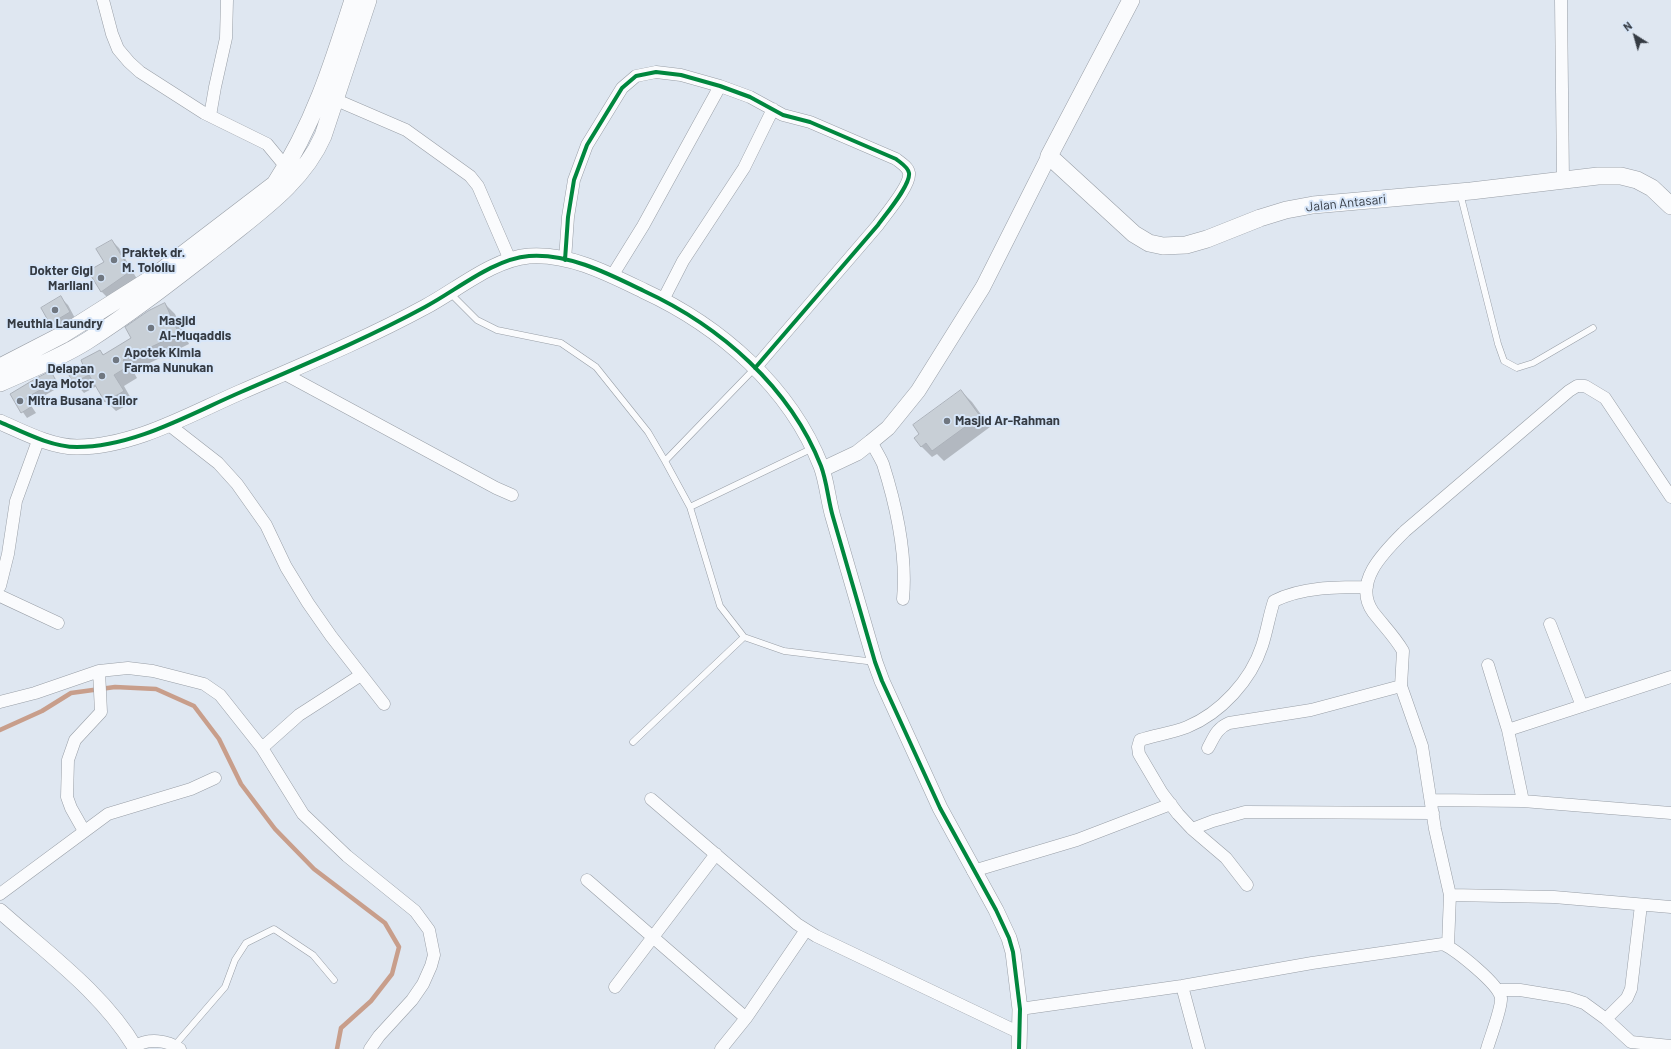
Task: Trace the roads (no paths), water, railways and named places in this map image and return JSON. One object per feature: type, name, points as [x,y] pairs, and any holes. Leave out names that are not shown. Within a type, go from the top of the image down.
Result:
[{"type":"main road","points":[[0,367],[62,335],[152,278],[275,184],[286,167],[319,100],[353,0]]},
{"type":"main road","points":[[0,383],[50,361],[86,341],[156,294],[279,196],[302,172],[316,153],[368,0]]},
{"type":"main road","points":[[1049,156],[1131,0]]},
{"type":"main road","name":"Jalan Antasari","points":[[1049,156],[1134,234],[1149,242],[1163,246],[1186,245],[1207,240],[1260,218],[1286,210],[1312,205],[1459,192],[1598,176],[1621,176],[1637,180],[1652,188],[1671,206]]},
{"type":"street","points":[[103,0],[118,49],[128,62],[140,72],[210,116],[267,144],[286,167]]},
{"type":"street","points":[[210,116],[226,38],[227,0]]},
{"type":"street","points":[[1561,0],[1563,180]]},
{"type":"street","points":[[565,260],[568,217],[574,180],[587,145],[622,88],[636,76],[656,72],[681,75],[720,86],[750,97],[783,115],[810,122],[896,159],[909,171],[908,182],[878,225],[755,368]]},
{"type":"street","points":[[612,276],[643,226],[720,86]]},
{"type":"street","points":[[334,99],[406,130],[470,176],[478,186],[510,260]]},
{"type":"street","points":[[663,300],[683,261],[744,168],[773,109]]},
{"type":"street","points":[[823,469],[857,453],[888,428],[904,410],[941,356],[983,287],[1049,156]]},
{"type":"street","points":[[0,422],[39,438],[74,447],[91,446],[131,438],[168,424],[283,374],[404,318],[495,266],[510,260],[536,256],[565,260],[595,268],[663,300],[692,316],[724,339],[755,368],[785,402],[799,422],[823,469],[830,505],[875,662],[903,730],[940,808],[973,872],[996,910],[1009,938],[1013,952],[1020,1009],[1019,1049]]},
{"type":"street","points":[[283,374],[496,488],[512,494]]},
{"type":"street","points":[[1448,946],[1450,895],[1433,813],[1422,746],[1401,686],[1403,651],[1372,611],[1366,598],[1367,583],[1375,565],[1384,551],[1405,531],[1577,386],[1585,386],[1597,392],[1611,405],[1671,497]]},
{"type":"street","points":[[168,424],[218,463],[238,484],[266,525],[286,567],[308,603],[384,704]]},
{"type":"street","points":[[0,586],[8,554],[16,501],[39,438]]},
{"type":"street","points":[[871,442],[882,463],[899,530],[904,584],[903,599]]},
{"type":"street","points":[[1247,885],[1226,858],[1192,829],[1171,804],[1139,754],[1138,747],[1140,740],[1187,726],[1207,716],[1232,695],[1252,670],[1262,645],[1274,601],[1294,593],[1342,587],[1367,587]]},
{"type":"street","points":[[0,596],[58,623]]},
{"type":"street","points":[[1550,624],[1582,706]]},
{"type":"street","points":[[1488,665],[1508,730],[1523,801]]},
{"type":"street","points":[[0,702],[35,693],[99,672],[140,669],[204,684],[220,695],[262,748],[303,814],[347,856],[422,918],[429,930],[434,955],[432,966],[423,984],[412,1000],[370,1049]]},
{"type":"street","points":[[84,831],[71,808],[67,797],[68,760],[75,740],[96,719],[101,710],[99,672]]},
{"type":"street","points":[[262,748],[299,715],[361,675]]},
{"type":"street","points":[[1508,730],[1671,677]]},
{"type":"street","points":[[1208,748],[1215,733],[1229,723],[1311,710],[1401,686]]},
{"type":"street","points":[[0,894],[84,831],[115,810],[191,789],[215,778]]},
{"type":"street","points":[[651,799],[806,930],[1020,1033]]},
{"type":"street","points":[[1431,800],[1523,801],[1671,813]]},
{"type":"street","points":[[973,872],[1077,840],[1171,804]]},
{"type":"street","points":[[1192,829],[1213,821],[1245,812],[1433,813]]},
{"type":"street","points":[[615,987],[716,854]]},
{"type":"street","points":[[587,880],[746,1018]]},
{"type":"street","points":[[1450,895],[1554,898],[1671,907]]},
{"type":"street","points":[[1606,1019],[1627,998],[1631,989],[1641,905]]},
{"type":"street","points":[[0,911],[84,986],[128,1035],[135,1048],[141,1042],[151,1041],[162,1042],[178,1047]]},
{"type":"street","points":[[721,1049],[746,1018],[806,930]]},
{"type":"street","points":[[1020,1009],[1182,986],[1312,963],[1443,944],[1448,946],[1498,990],[1501,1002],[1487,1049]]},
{"type":"street","points":[[1182,986],[1199,1049]]},
{"type":"street","points":[[1498,990],[1520,990],[1569,998],[1584,1003],[1606,1019],[1632,1042],[1671,1046]]},
{"type":"lane","points":[[1459,192],[1498,344],[1504,361],[1517,368],[1533,363],[1593,328]]},
{"type":"lane","points":[[450,293],[477,320],[497,330],[561,343],[596,367],[648,432],[665,461],[690,507],[720,606],[744,637],[784,651],[875,662]]},
{"type":"lane","points":[[665,461],[755,368]]},
{"type":"lane","points":[[690,507],[813,448]]},
{"type":"lane","points":[[633,742],[744,637]]},
{"type":"lane","points":[[178,1047],[225,987],[235,960],[246,943],[274,929],[313,955],[334,980]]},
{"type":"waterway","points":[[0,730],[42,711],[71,693],[115,687],[156,689],[194,706],[219,739],[241,784],[275,829],[314,869],[385,923],[399,947],[392,974],[371,1001],[341,1028],[337,1049]]},
{"type":"place","name":"Praktek dr. M. Tololiu","points":[[114,260]]},
{"type":"place","name":"Dokter Gigi Marliani","points":[[101,278]]},
{"type":"place","name":"Meuthia Laundry","points":[[55,310]]},
{"type":"place","name":"Masjid Al-Muqaddis","points":[[151,328]]},
{"type":"place","name":"Apotek Kimia Farma Nunukan","points":[[116,360]]},
{"type":"place","name":"Delapan Jaya Motor","points":[[102,376]]},
{"type":"place","name":"Mitra Busana Tailor","points":[[20,401]]},
{"type":"place","name":"Masjid Ar-Rahman","points":[[947,421]]}]
